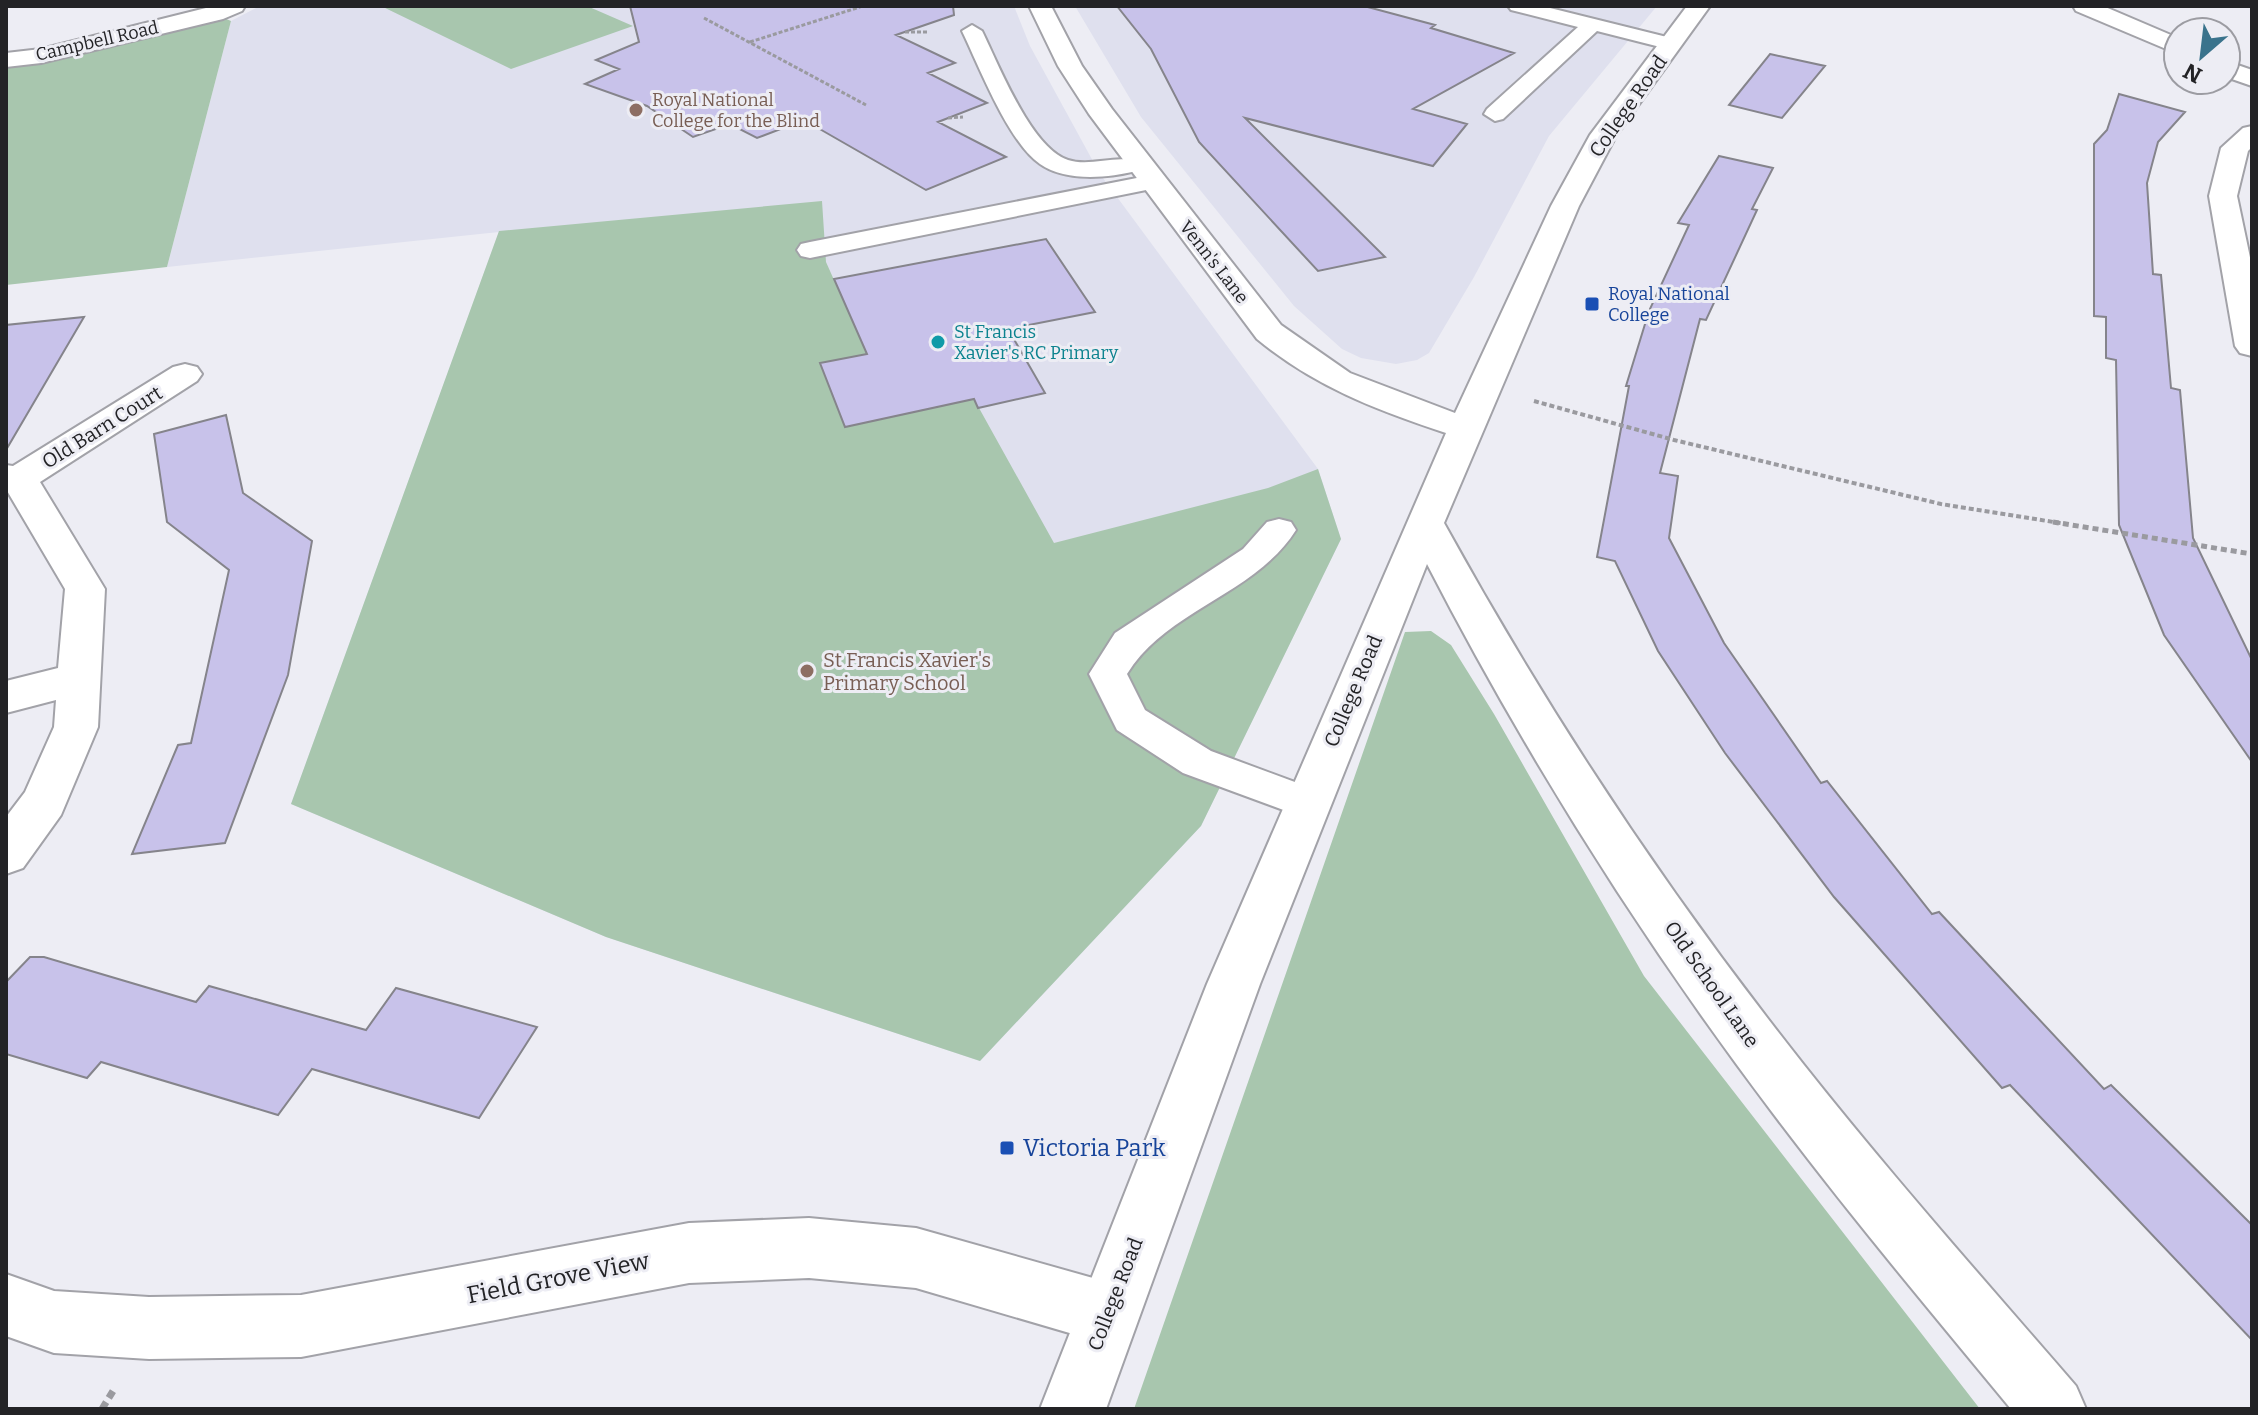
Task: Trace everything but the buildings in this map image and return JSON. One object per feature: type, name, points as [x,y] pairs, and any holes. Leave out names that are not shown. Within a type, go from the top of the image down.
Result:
[{"type":"street","name":"Campbell Road","points":[[6,60],[41,56],[215,14],[234,6]]},
{"type":"street","name":"Venn's Lane","points":[[1040,6],[1070,66],[1146,173],[1269,332],[1300,359],[1333,380],[1380,400],[1466,428]]},
{"type":"street","name":"College Road","points":[[1073,1409],[1107,1313],[1305,802],[1484,387],[1565,206],[1603,135],[1699,6]]},
{"type":"street","points":[[2084,6],[2162,40]]},
{"type":"street","points":[[2252,134],[2235,148],[2223,196],[2252,346]]},
{"type":"street","name":"Old Barn Court","points":[[12,478],[185,374]]},
{"type":"street","points":[[6,854],[44,802],[76,727],[85,589],[12,478]]},
{"type":"street","name":"Old School Lane","points":[[1425,523],[1511,681],[1576,785],[1736,1019],[1901,1227],[2053,1409]]},
{"type":"street","points":[[6,697],[80,678]]},
{"type":"street","name":"Field Grove View","points":[[6,1305],[54,1322],[149,1328],[301,1326],[689,1253],[809,1248],[916,1258],[1107,1313]]},
{"type":"lane","points":[[1518,6],[1672,44]]},
{"type":"lane","points":[[1495,114],[1593,24]]},
{"type":"lane","points":[[972,31],[1029,138],[1046,158],[1076,169],[1146,173]]},
{"type":"lane","points":[[810,250],[1146,173]]},
{"type":"lane","points":[[1279,530],[1255,557],[1128,642],[1108,674],[1131,720],[1197,762],[1305,802]]},
{"type":"path","points":[[749,43],[863,6]]},
{"type":"path","points":[[704,18],[866,105]]},
{"type":"path","points":[[1484,387],[1674,440],[1941,504],[2252,554]]},
{"type":"shaded area","name":"St Francis Xavier's Primary School","points":[[260,6],[1014,6],[1030,46],[1100,174],[1318,469],[1341,539],[1201,826],[980,1061],[606,937],[291,804],[499,232],[167,267],[231,21]]},
{"type":"shaded area","points":[[1075,6],[1657,6],[1549,136],[1474,277],[1429,353],[1417,360],[1396,364],[1361,358],[1342,349],[1294,306],[1141,117]]},
{"type":"green space","points":[[381,6],[587,6],[633,26],[511,69]]},
{"type":"green space","points":[[215,14],[231,21],[167,267],[6,285],[6,60]]},
{"type":"green space","name":"St Francis Xavier's Primary School","points":[[822,201],[826,262],[867,354],[820,364],[845,427],[974,399],[1054,543],[1268,488],[1318,469],[1341,539],[1201,826],[980,1061],[606,937],[291,804],[499,231]]},
{"type":"green space","points":[[1431,631],[1451,645],[1494,714],[1644,976],[1980,1409],[1134,1409],[1405,632]]},
{"type":"place","name":"Royal National College for the Blind","points":[[636,110]]},
{"type":"place","name":"Royal National College","points":[[1592,304]]},
{"type":"place","name":"St Francis Xavier's RC Primary","points":[[938,342]]},
{"type":"place","name":"St Francis Xavier's Primary School","points":[[807,671]]},
{"type":"place","name":"Victoria Park","points":[[1007,1148]]}]
